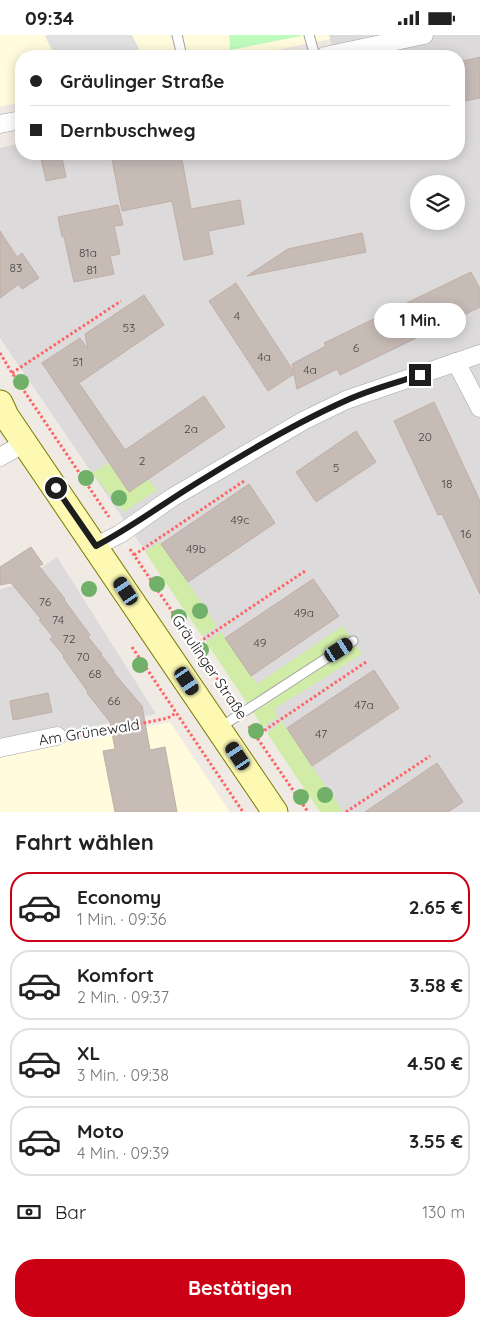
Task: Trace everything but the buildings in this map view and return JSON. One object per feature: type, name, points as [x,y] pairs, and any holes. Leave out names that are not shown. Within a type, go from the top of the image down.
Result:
[{"type":"main road","name":"Gräulinger Straße","points":[[2,409],[275,812]]},
{"type":"street","points":[[353,50],[424,35]]},
{"type":"street","points":[[0,124],[15,121]]},
{"type":"street","points":[[96,546],[120,533],[181,492],[303,421],[346,400],[480,355]]},
{"type":"street","points":[[456,362],[480,408]]},
{"type":"street","points":[[0,457],[25,443]]},
{"type":"street","name":"Am Grünewald","points":[[0,748],[57,737]]},
{"type":"lane","points":[[178,35],[181,50]]},
{"type":"lane","points":[[309,35],[313,50]]},
{"type":"lane","points":[[219,728],[354,641]]},
{"type":"path","points":[[12,373],[121,301]]},
{"type":"path","points":[[0,353],[113,524]]},
{"type":"path","points":[[134,555],[244,481]]},
{"type":"path","name":"Gräulinger Straße","points":[[128,547],[308,812]]},
{"type":"path","points":[[195,645],[305,571]]},
{"type":"path","points":[[128,641],[243,812]]},
{"type":"path","points":[[256,736],[366,662]]},
{"type":"path","name":"Am Grünewald","points":[[57,737],[72,737],[168,718],[176,713]]},
{"type":"path","points":[[346,812],[430,756]]},
{"type":"shaded area","points":[[0,35],[329,35],[330,39],[276,50],[15,50],[15,103],[0,107]]},
{"type":"shaded area","points":[[132,35],[139,49],[52,50],[45,36]]},
{"type":"shaded area","points":[[329,35],[480,35],[480,812],[323,812],[0,338],[0,148],[15,144],[15,160],[465,160],[465,50],[333,50]]},
{"type":"shaded area","points":[[57,557],[156,714],[0,744],[0,589],[16,585]]},
{"type":"shaded area","points":[[170,722],[230,812],[0,812],[0,756]]},
{"type":"green space","points":[[229,35],[301,35],[301,36],[230,50]]},
{"type":"green space","points":[[109,463],[129,492],[148,479],[157,490],[124,512],[92,473]]},
{"type":"green space","points":[[160,542],[217,626],[202,636],[145,552]]},
{"type":"green space","points":[[343,626],[362,654],[274,709],[278,717],[263,727],[206,642],[221,632],[257,684]]},
{"type":"green space","points":[[282,722],[342,810],[340,812],[320,812],[267,733]]},
{"type":"route","points":[[56,488],[96,546],[120,533],[204,478],[303,421],[346,400],[420,375]]}]
